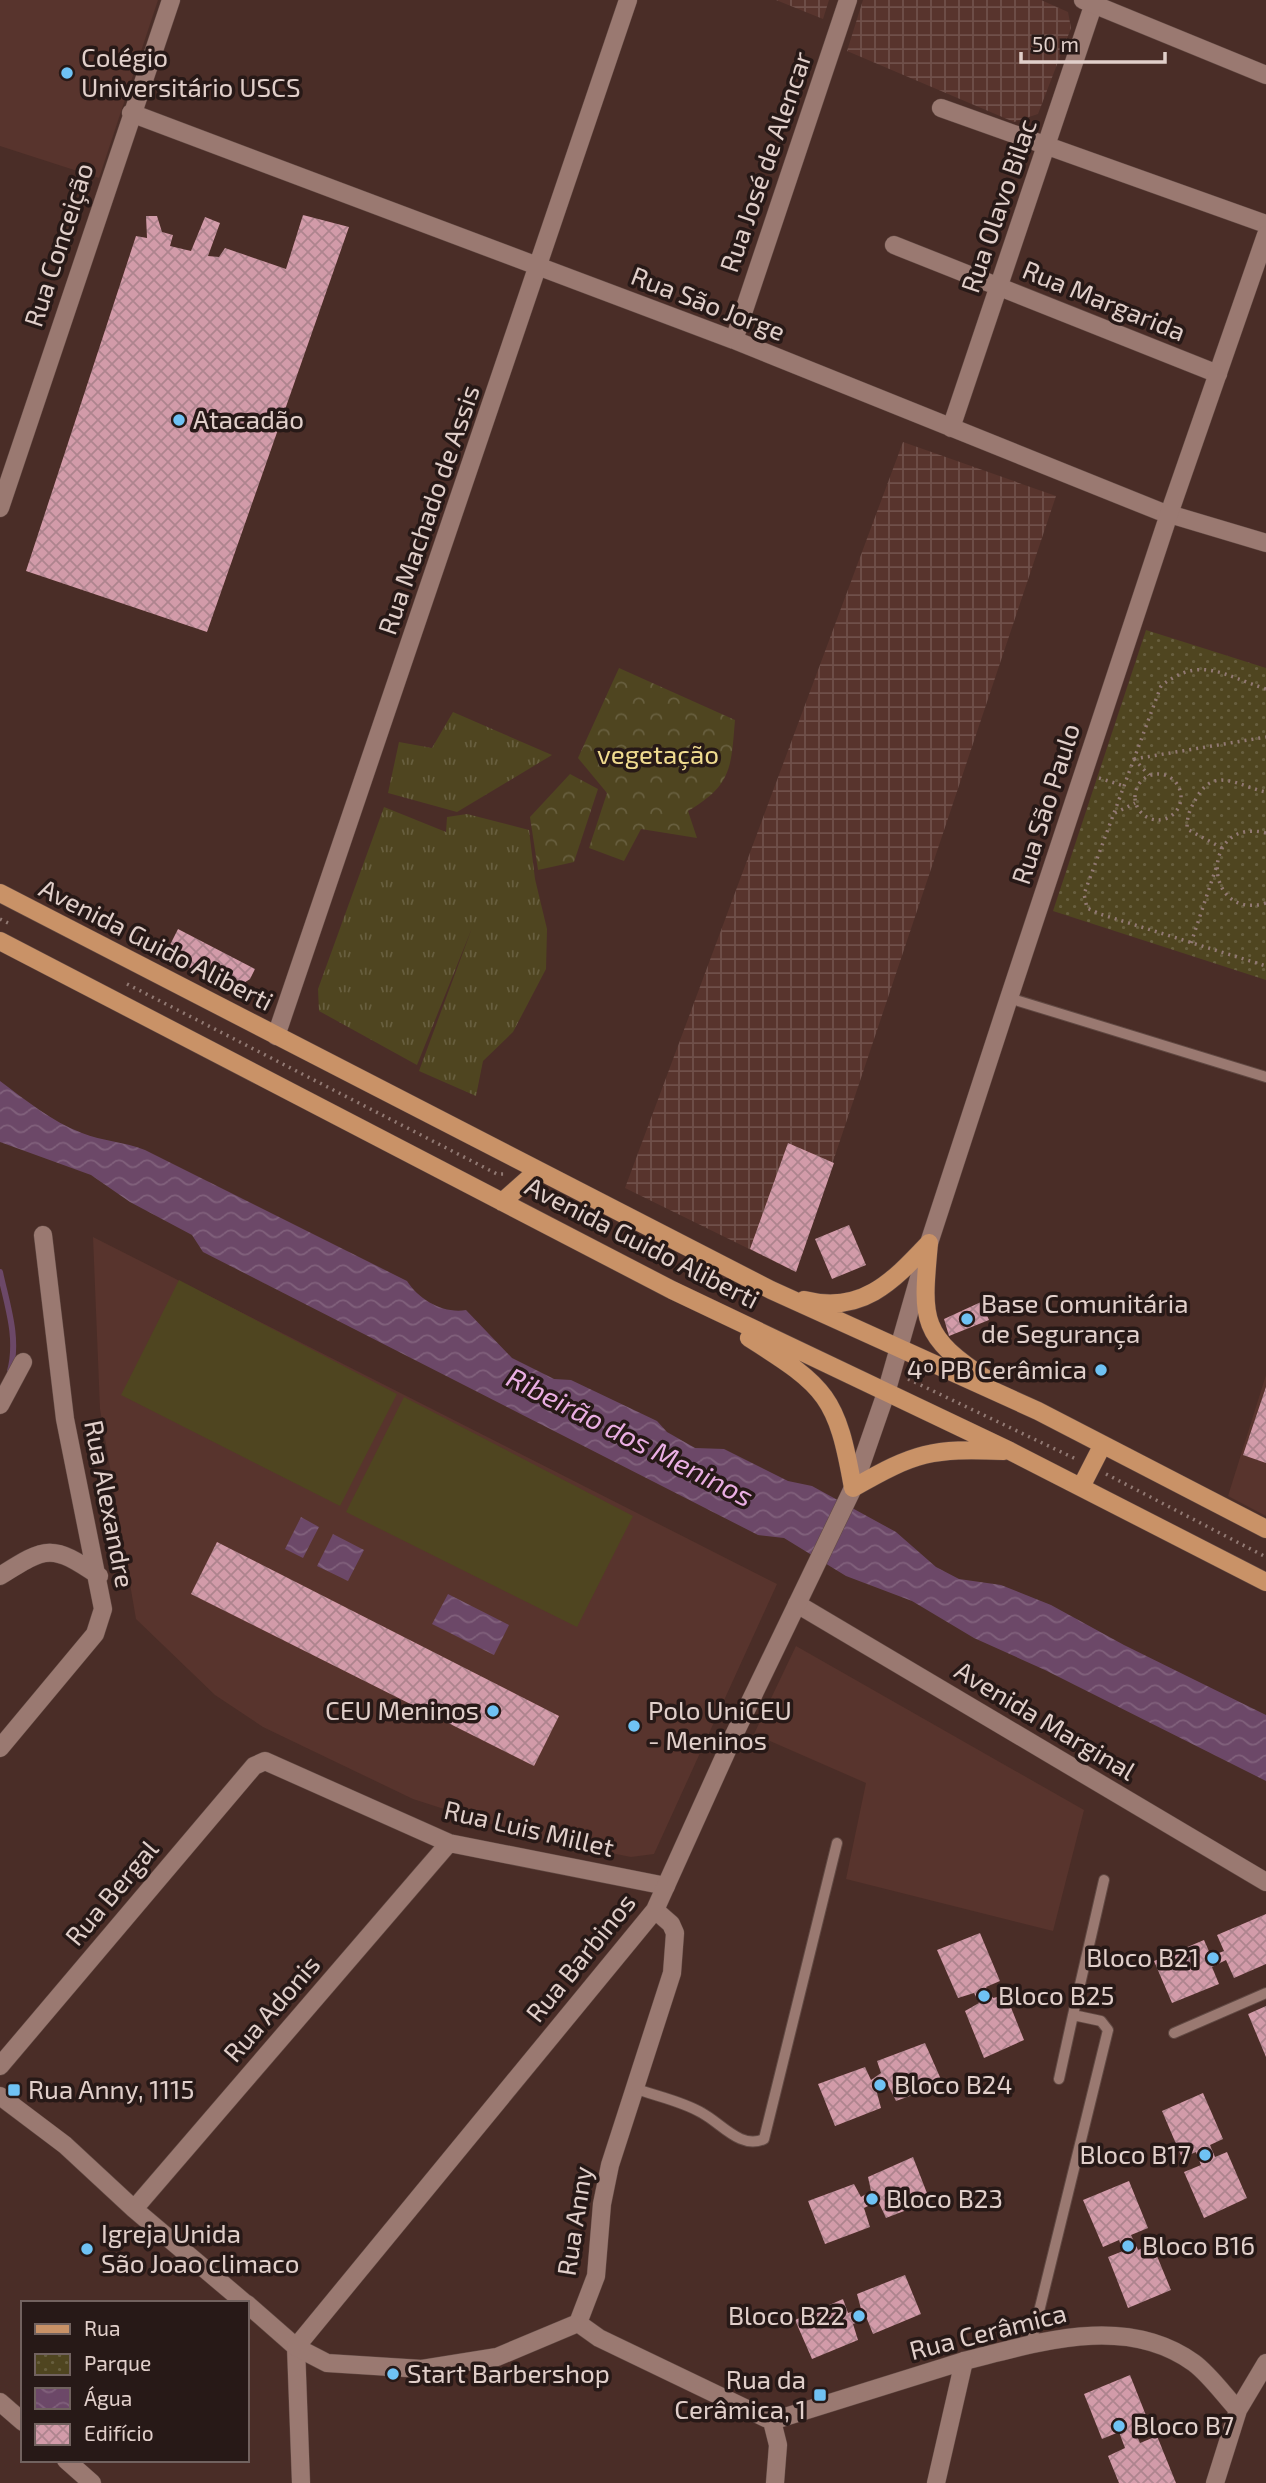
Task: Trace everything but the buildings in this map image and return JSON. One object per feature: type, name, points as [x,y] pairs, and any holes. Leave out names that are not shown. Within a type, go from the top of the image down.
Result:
[{"type":"main road","name":"Avenida Guido Aliberti","points":[[0,893],[771,1290],[899,1351],[1038,1411],[1266,1529]]},
{"type":"main road","name":"Avenida Guido Aliberti","points":[[0,941],[672,1290],[1010,1451],[1266,1582]]},
{"type":"main road","points":[[502,1202],[537,1171]]},
{"type":"main road","points":[[771,1290],[820,1304],[846,1304],[893,1281],[929,1243]]},
{"type":"main road","points":[[929,1243],[924,1302],[929,1323],[940,1342],[962,1363],[1038,1411]]},
{"type":"main road","points":[[672,1290],[794,1366],[818,1387],[833,1409],[844,1435],[851,1493],[905,1459],[934,1450],[1010,1451]]},
{"type":"main road","points":[[1081,1487],[1102,1446]]},
{"type":"street","name":"Rua Conceição","points":[[0,508],[171,0]]},
{"type":"street","name":"Rua Machado de Assis","points":[[276,1037],[540,268],[628,0]]},
{"type":"street","name":"Rua José de Alencar","points":[[734,340],[848,0]]},
{"type":"street","points":[[1090,1],[1266,75]]},
{"type":"street","name":"Rua Olavo Bilac","points":[[951,428],[1046,147],[1090,1]]},
{"type":"street","points":[[941,108],[1266,224]]},
{"type":"street","name":"Rua São Jorge","points":[[131,113],[734,340],[1169,514],[1266,544]]},
{"type":"street","name":"Rua São Paulo","points":[[886,1393],[929,1243],[1009,998],[1169,514],[1266,235]]},
{"type":"street","name":"Rua Margarida","points":[[894,245],[1218,374]]},
{"type":"street","name":"Rua Alexandre","points":[[0,1748],[95,1634],[103,1609],[99,1576],[65,1419],[43,1235]]},
{"type":"street","points":[[0,1405],[23,1362]]},
{"type":"street","name":"Rua Barbinos","points":[[296,2347],[656,1910],[851,1493],[886,1393]]},
{"type":"street","points":[[0,1576],[33,1555],[55,1552],[99,1576]]},
{"type":"street","name":"Avenida Marginal","points":[[797,1604],[1266,1882]]},
{"type":"street","name":"Rua Luis Millet","points":[[269,1761],[449,1843],[666,1886]]},
{"type":"street","name":"Rua Bergal","points":[[0,2066],[254,1766],[269,1761]]},
{"type":"street","name":"Rua Adonis","points":[[134,2209],[449,1843]]},
{"type":"street","name":"Rua Anny","points":[[578,2323],[596,2276],[602,2204],[610,2165],[672,1973],[676,1933],[671,1924],[656,1910]]},
{"type":"street","points":[[0,2096],[65,2145],[134,2209],[242,2301]]},
{"type":"street","points":[[248,2306],[296,2347],[327,2362],[422,2369],[497,2357],[578,2323],[598,2338],[772,2421],[778,2445],[775,2483]]},
{"type":"street","name":"Rua Cerâmica","points":[[772,2421],[964,2361],[1076,2335],[1118,2335],[1149,2343],[1194,2363],[1238,2410]]},
{"type":"street","points":[[296,2347],[301,2483]]},
{"type":"street","points":[[936,2483],[964,2361]]},
{"type":"street","points":[[1215,2483],[1238,2410],[1266,2363]]},
{"type":"street","points":[[0,2402],[21,2420]]},
{"type":"street","points":[[68,2462],[92,2483]]},
{"type":"lane","points":[[1009,998],[1266,1077]]},
{"type":"lane","points":[[634,2088],[702,2113],[740,2139],[756,2143],[764,2139],[837,1843]]},
{"type":"lane","points":[[1059,2079],[1104,1880]]},
{"type":"lane","points":[[1174,2033],[1266,1993]]},
{"type":"lane","points":[[1031,2344],[1108,2030],[1101,2021],[1073,2015]]},
{"type":"path","points":[[1266,689],[1200,667],[1179,672],[1161,686],[1084,894],[1087,908],[1266,966]]},
{"type":"path","points":[[1134,759],[1266,737]]},
{"type":"path","points":[[1134,759],[1149,775]]},
{"type":"path","points":[[1084,773],[1124,786]]},
{"type":"path","points":[[1165,774],[1178,784],[1181,792],[1179,808],[1167,819],[1151,820],[1144,816],[1135,803],[1137,787],[1149,775],[1165,774]]},
{"type":"path","points":[[1222,848],[1198,838],[1187,828],[1187,814],[1203,785],[1211,780],[1224,779],[1266,792]]},
{"type":"path","points":[[1114,813],[1135,803]]},
{"type":"path","points":[[1179,808],[1187,814]]},
{"type":"path","points":[[1191,943],[1222,848],[1238,834],[1248,831],[1266,833]]},
{"type":"path","points":[[1216,868],[1222,888],[1229,896],[1248,905],[1266,902]]},
{"type":"path","points":[[0,919],[12,925]]},
{"type":"path","points":[[124,983],[496,1174],[537,1171]]},
{"type":"path","points":[[893,1372],[1092,1466],[1266,1557]]},
{"type":"shaded area","name":"Colégio Universitário USCS","points":[[0,0],[158,0],[99,178],[0,146]]},
{"type":"shaded area","points":[[776,0],[829,0],[823,19]]},
{"type":"shaded area","points":[[863,0],[1041,0],[1068,12],[1071,28],[1038,114],[1014,122],[847,51]]},
{"type":"shaded area","points":[[903,442],[1056,496],[796,1272],[625,1188]]},
{"type":"shaded area","points":[[93,1237],[777,1584],[654,1854],[631,1857],[531,1837],[413,1799],[263,1727],[215,1695],[136,1619],[100,1409]]},
{"type":"shaded area","points":[[1266,1375],[1266,1516],[1228,1496]]},
{"type":"shaded area","points":[[796,1646],[1084,1810],[1053,1931],[846,1879],[866,1783],[754,1734]]},
{"type":"green space","points":[[1146,630],[1266,668],[1266,980],[1053,911]]},
{"type":"green space","name":"vegetação","points":[[619,668],[735,720],[730,763],[726,774],[713,793],[688,811],[697,838],[641,829],[624,861],[589,848],[607,793],[578,758]]},
{"type":"green space","name":"vegetação","points":[[453,712],[552,755],[457,812],[388,793],[399,742],[432,748]]},
{"type":"green space","points":[[570,774],[598,789],[574,862],[538,870],[530,817]]},
{"type":"green space","points":[[384,807],[446,832],[447,817],[467,814],[529,830],[535,879],[547,929],[546,969],[513,1032],[483,1061],[476,1096],[419,1071],[472,928],[417,1065],[319,1011],[318,989]]},
{"type":"green space","points":[[179,1280],[397,1394],[340,1506],[121,1395]]},
{"type":"green space","points":[[404,1397],[633,1516],[577,1627],[346,1512]]},
{"type":"water","name":"Ribeirão dos Meninos","points":[[0,1081],[60,1123],[90,1136],[145,1150],[407,1281],[425,1300],[441,1308],[466,1310],[512,1358],[554,1379],[571,1380],[657,1421],[667,1432],[695,1448],[724,1449],[788,1481],[812,1486],[896,1532],[936,1567],[959,1579],[1001,1585],[1051,1605],[1124,1645],[1266,1715],[1266,1781],[1045,1670],[974,1638],[912,1601],[846,1576],[784,1538],[758,1535],[203,1252],[192,1235],[130,1202],[91,1175],[0,1142]]},
{"type":"water","points":[[301,1517],[319,1527],[303,1558],[285,1549]]},
{"type":"water","points":[[333,1534],[364,1550],[348,1581],[317,1566]]},
{"type":"water","points":[[448,1594],[509,1625],[494,1655],[432,1624]]},
{"type":"waterway","points":[[0,1272],[13,1334],[10,1371]]},
{"type":"place","name":"Colégio Universitário USCS","points":[[67,73]]},
{"type":"place","name":"Atacadão","points":[[179,420]]},
{"type":"place","name":"Base Comunitária de Segurança","points":[[967,1319]]},
{"type":"place","name":"4º PB Cerâmica","points":[[1101,1370]]},
{"type":"place","name":"CEU Meninos","points":[[493,1711]]},
{"type":"place","name":"Polo UniCEU - Meninos","points":[[634,1726]]},
{"type":"place","name":"Bloco B21","points":[[1213,1958]]},
{"type":"place","name":"Bloco B25","points":[[984,1996]]},
{"type":"place","name":"Bloco B24","points":[[880,2085]]},
{"type":"place","name":"Rua Anny, 1115","points":[[14,2090]]},
{"type":"place","name":"Bloco B17","points":[[1205,2155]]},
{"type":"place","name":"Bloco B23","points":[[872,2199]]},
{"type":"place","name":"Bloco B16","points":[[1128,2246]]},
{"type":"place","name":"Igreja Unida São Joao climaco","points":[[87,2249]]},
{"type":"place","name":"Bloco B22","points":[[859,2316]]},
{"type":"place","name":"Start Barbershop","points":[[393,2374]]},
{"type":"place","name":"Rua da Cerâmica, 1","points":[[820,2395]]},
{"type":"place","name":"Bloco B7","points":[[1119,2426]]}]
